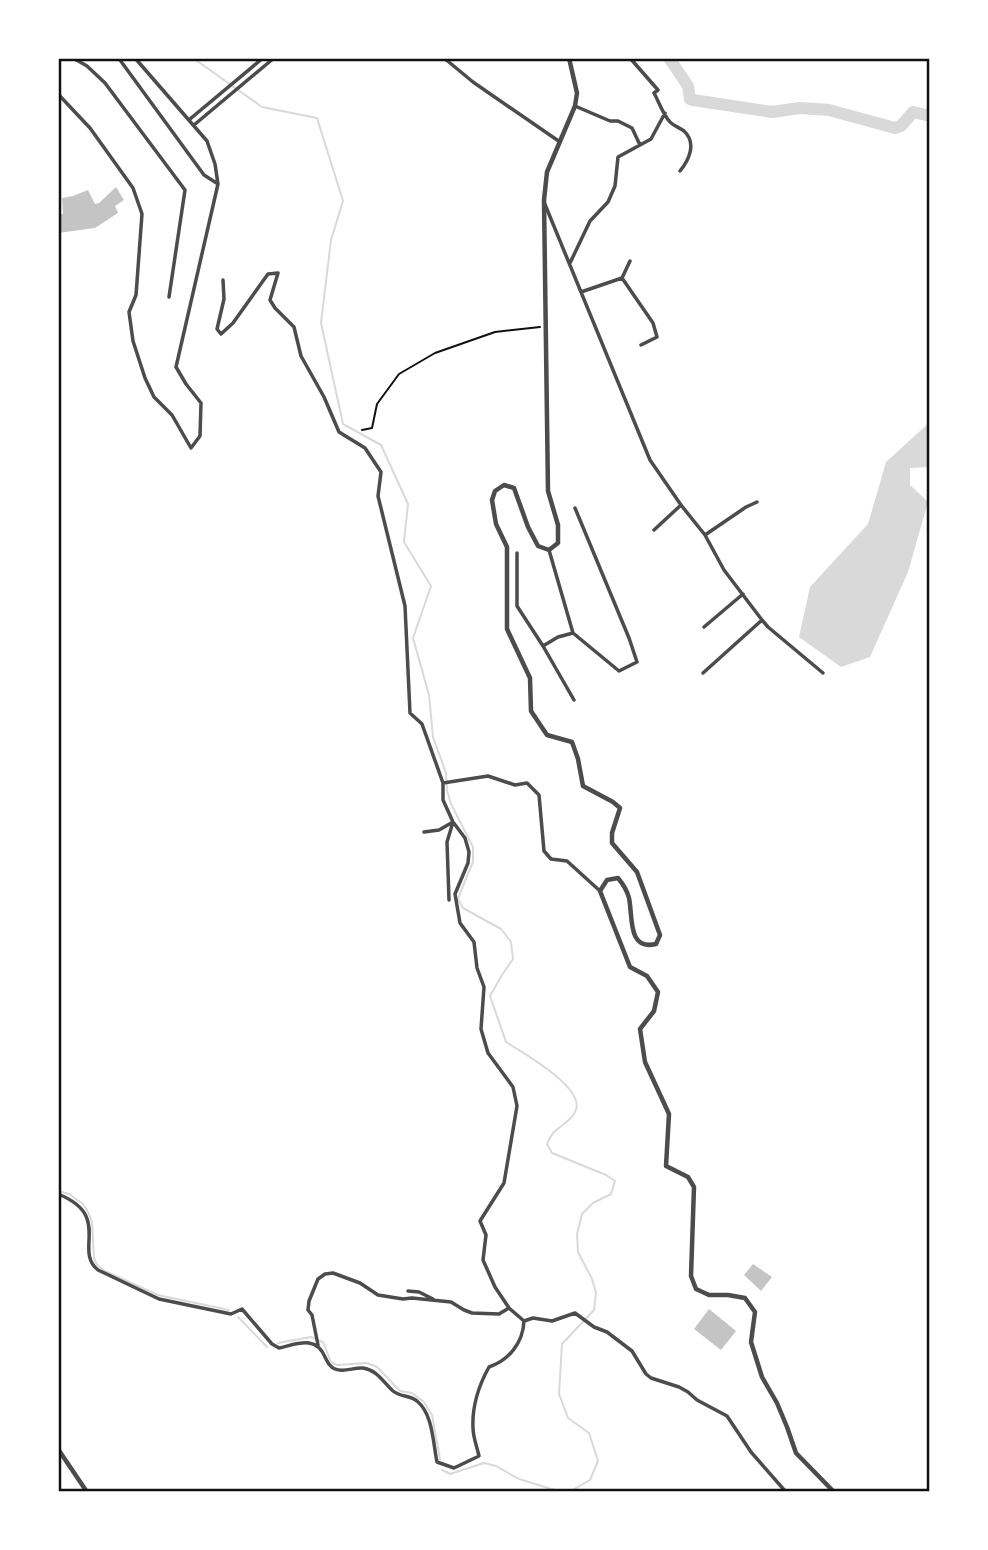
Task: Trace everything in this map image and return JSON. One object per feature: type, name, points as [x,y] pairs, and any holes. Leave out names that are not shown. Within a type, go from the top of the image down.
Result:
[{"type":"street","points":[[73,58],[87,66],[105,83],[185,190],[169,297]]},
{"type":"street","points":[[120,58],[204,175],[218,184]]},
{"type":"street","points":[[58,94],[90,128],[133,188],[142,214],[136,295],[129,312],[133,341],[155,397],[173,415],[191,448],[200,436],[201,403],[176,367],[218,184],[207,141],[135,58]]},
{"type":"street","points":[[190,120],[263,58]]},
{"type":"street","points":[[194,125],[274,58]]},
{"type":"street","points":[[444,58],[473,82],[560,142]]},
{"type":"street","points":[[549,550],[558,543],[558,525],[548,491],[544,200],[547,172],[575,106],[577,93],[569,58]]},
{"type":"street","points":[[630,58],[658,90],[654,93],[671,123],[686,132],[691,141],[691,154],[680,171]]},
{"type":"street","points":[[575,106],[632,128],[640,145]]},
{"type":"street","points":[[570,263],[590,221],[608,202],[615,186],[618,157],[651,139],[665,113]]},
{"type":"street","points":[[544,200],[650,460],[705,535],[724,570],[762,620],[823,673]]},
{"type":"street","points":[[544,222],[555,225]]},
{"type":"street","points":[[581,292],[622,278],[630,261]]},
{"type":"street","points":[[223,280],[224,299],[217,329],[221,334],[233,323],[268,274],[278,273],[270,300],[275,309],[294,327],[301,356],[324,397],[339,432],[365,448],[381,472],[378,496],[405,606],[410,713],[422,724],[443,783],[443,800],[470,852],[455,894],[460,923],[474,942],[477,968],[484,987],[481,1029],[488,1053],[513,1087],[517,1106],[505,1183],[481,1221],[486,1235],[483,1260],[495,1287],[509,1308],[524,1321]]},
{"type":"street","points":[[622,278],[653,323],[657,337],[641,345]]},
{"type":"street","points":[[549,550],[538,546],[514,488],[504,485],[495,491],[492,500],[496,524],[507,547],[507,629],[530,678],[531,712],[547,735],[572,742],[583,786],[620,808],[612,833],[612,843],[637,872],[660,935],[656,944],[647,946],[639,943],[634,934],[629,896],[618,878],[607,880],[600,891]]},
{"type":"street","points":[[705,535],[757,502]]},
{"type":"street","points":[[654,530],[681,505]]},
{"type":"street","points":[[549,550],[573,633],[619,671],[637,662],[575,508]]},
{"type":"street","points":[[517,553],[517,606],[574,700]]},
{"type":"street","points":[[704,627],[743,594]]},
{"type":"street","points":[[703,673],[762,620]]},
{"type":"street","points":[[543,646],[558,637],[573,633]]},
{"type":"street","points":[[443,783],[488,776],[515,785],[527,783],[539,795],[544,851],[551,859],[567,861],[600,891],[629,967],[647,976],[658,992],[654,1011],[640,1029],[645,1062],[669,1114],[666,1166],[688,1177],[694,1187],[691,1276],[696,1289],[709,1295],[745,1298],[755,1312],[751,1342],[762,1377],[777,1403],[796,1453],[834,1492]]},
{"type":"street","points":[[424,832],[439,830],[453,822]]},
{"type":"street","points":[[449,900],[447,842],[453,822]]},
{"type":"street","points":[[58,1194],[75,1203],[86,1215],[89,1225],[90,1260],[92,1266],[98,1270],[159,1299],[231,1314],[242,1309],[272,1344],[279,1348],[309,1341],[318,1345]]},
{"type":"street","points":[[509,1308],[499,1314],[472,1313],[451,1302],[377,1295],[360,1283],[333,1273],[318,1279],[308,1310],[312,1315],[318,1345],[328,1363],[334,1369],[363,1368],[376,1373],[399,1395],[419,1402],[428,1416],[437,1462],[454,1468],[479,1456],[473,1429],[481,1381],[489,1367],[499,1364],[520,1341],[524,1321]]},
{"type":"street","points":[[408,1291],[419,1292],[437,1301]]},
{"type":"street","points":[[524,1321],[533,1318],[552,1321],[575,1313],[594,1327],[607,1332],[632,1351],[651,1378],[679,1387],[727,1416],[751,1452],[786,1492]]},
{"type":"street","points":[[58,1449],[87,1492]]},
{"type":"path","points":[[362,430],[372,428],[377,404],[399,374],[435,353],[495,332],[545,327]]},
{"type":"shaded area","points":[[930,422],[930,467],[910,468],[910,485],[928,502],[908,572],[870,657],[841,667],[799,637],[810,587],[868,524],[886,462]]},
{"type":"building","points":[[116,187],[124,200],[115,206],[118,213],[95,228],[58,233],[58,214],[63,214],[62,198],[88,190],[95,204]]},
{"type":"building","points":[[753,1264],[772,1277],[761,1291],[744,1275]]},
{"type":"building","points":[[709,1309],[736,1331],[721,1350],[694,1329]]},
{"type":"waterway","points":[[193,58],[262,107],[317,118],[343,201],[331,240],[321,323],[343,424],[381,445],[408,504],[404,542],[431,586],[413,638],[429,695],[433,737],[446,773],[451,804],[473,847],[473,862],[458,899],[463,908],[501,929],[511,942],[513,959],[490,996],[506,1042],[563,1082],[576,1103],[572,1117],[557,1130],[547,1144],[552,1153],[615,1181],[611,1194],[593,1203],[582,1214],[577,1234],[578,1252],[596,1293],[594,1310],[562,1344],[559,1394],[568,1418],[589,1433],[598,1461],[590,1480],[569,1492]]},
{"type":"waterway","points":[[669,58],[688,86],[690,99],[693,100],[772,112],[800,108],[829,110],[895,128],[901,126],[913,112],[930,116]]},
{"type":"waterway","points":[[58,1191],[69,1194],[83,1204],[88,1212],[92,1222],[94,1258],[97,1265],[105,1271],[158,1295],[229,1310]]},
{"type":"waterway","points":[[238,1317],[267,1347]]},
{"type":"waterway","points":[[278,1343],[311,1337],[323,1342],[331,1362],[337,1365],[367,1363],[377,1367],[400,1391],[412,1393],[424,1402],[432,1415],[440,1459]]},
{"type":"waterway","points":[[442,1470],[450,1474],[484,1463],[496,1466],[519,1479],[561,1492]]}]
